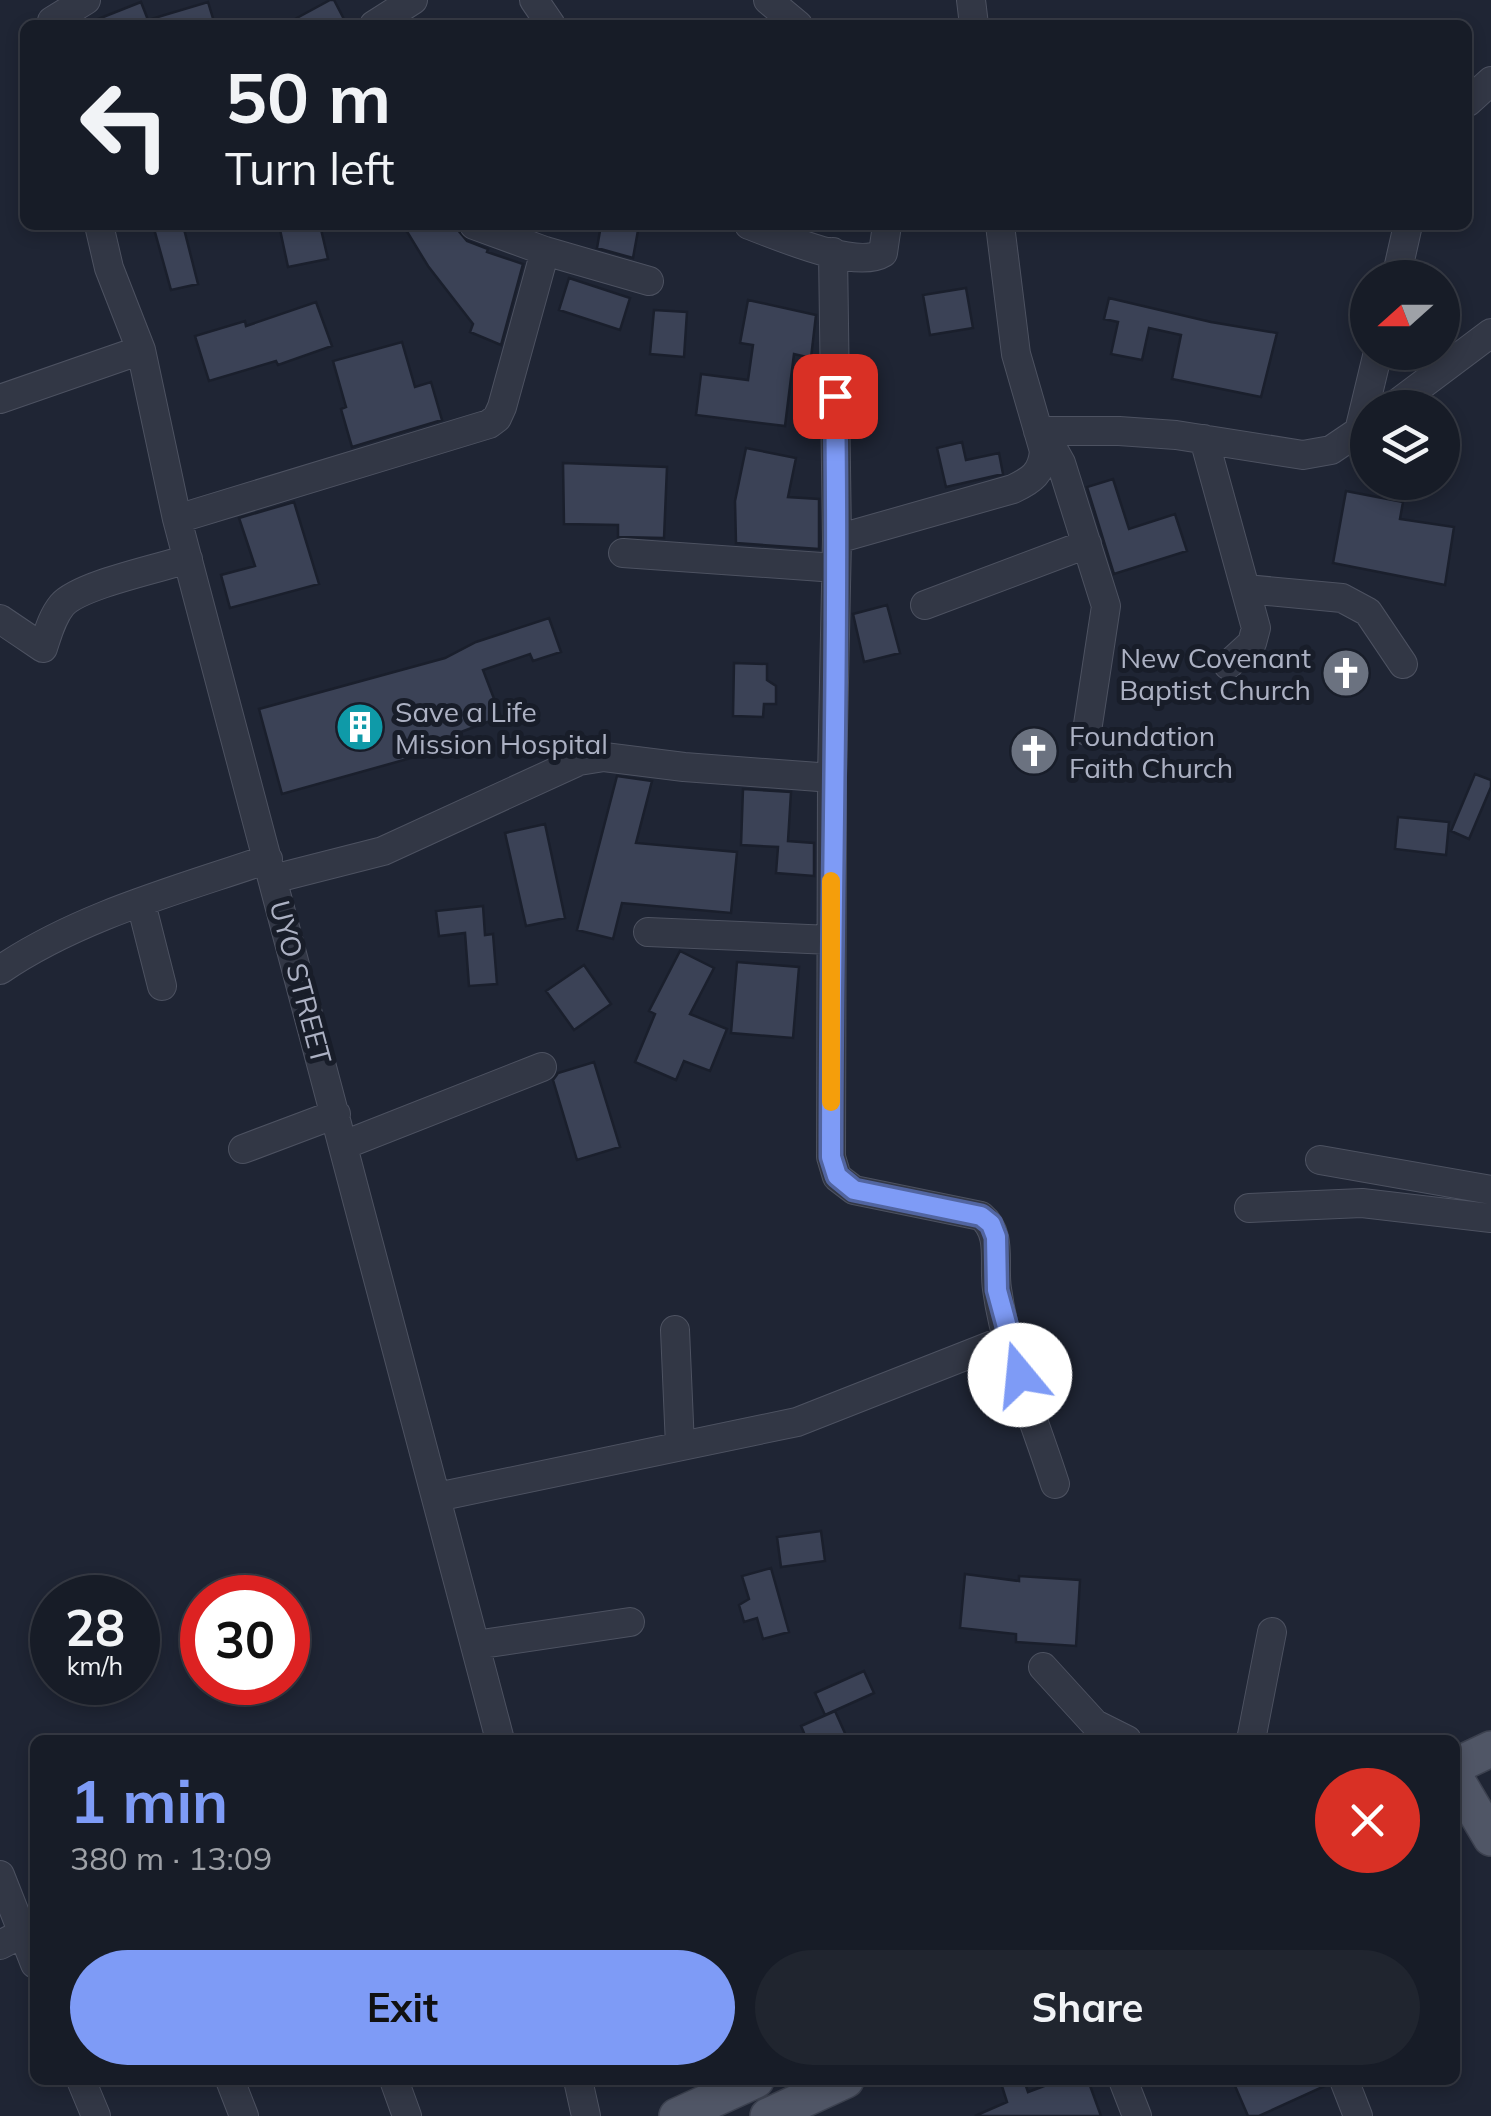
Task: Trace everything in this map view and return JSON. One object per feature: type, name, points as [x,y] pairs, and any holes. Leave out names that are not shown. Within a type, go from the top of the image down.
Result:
[{"type":"main road","points":[[1473,1778],[1491,1838]]},
{"type":"main road","points":[[677,2116],[745,2085]]},
{"type":"main road","points":[[768,2116],[835,2085]]},
{"type":"street","points":[[51,15],[86,0]]},
{"type":"street","points":[[382,20],[413,0]]},
{"type":"street","points":[[768,0],[792,20]]},
{"type":"street","points":[[1472,99],[1491,82]]},
{"type":"street","name":"UYO STREET","points":[[100,230],[109,268],[141,350],[177,519],[499,1735]]},
{"type":"street","points":[[487,230],[545,252],[649,282]]},
{"type":"street","points":[[765,230],[866,260],[883,253],[887,230]]},
{"type":"street","points":[[837,539],[1013,489],[1032,480],[1043,466],[1041,441],[1016,354],[1001,230]]},
{"type":"street","points":[[1400,260],[1407,230]]},
{"type":"street","points":[[177,519],[489,424],[502,406],[545,252]]},
{"type":"street","points":[[833,252],[837,539],[831,1157],[837,1176],[854,1190],[981,1216],[991,1224],[996,1237],[997,1290],[1008,1339],[1055,1484]]},
{"type":"street","points":[[1415,390],[1491,334]]},
{"type":"street","points":[[0,399],[141,350]]},
{"type":"street","points":[[1041,441],[1120,431],[1314,454],[1331,450],[1350,437]]},
{"type":"street","points":[[1204,439],[1256,628],[1255,636],[1228,665]]},
{"type":"street","points":[[1041,441],[1062,464],[1106,606],[1088,731]]},
{"type":"street","points":[[925,605],[1086,544]]},
{"type":"street","points":[[623,554],[836,568]]},
{"type":"street","points":[[0,619],[43,648],[54,617],[64,602],[80,592],[188,559]]},
{"type":"street","points":[[1246,589],[1342,598],[1368,612],[1403,664]]},
{"type":"street","points":[[0,970],[28,951],[141,903],[271,869],[382,851],[578,761],[604,757],[832,778]]},
{"type":"street","points":[[141,903],[162,986]]},
{"type":"street","points":[[648,932],[831,940]]},
{"type":"street","points":[[344,1145],[542,1066]]},
{"type":"street","points":[[243,1149],[336,1114]]},
{"type":"street","points":[[1320,1160],[1491,1190]]},
{"type":"street","points":[[1249,1208],[1362,1203],[1491,1218]]},
{"type":"street","points":[[674,1330],[680,1446]]},
{"type":"street","points":[[437,1497],[797,1422],[1008,1339]]},
{"type":"street","points":[[475,1645],[630,1622]]},
{"type":"street","points":[[1252,1735],[1272,1632]]},
{"type":"street","points":[[1043,1666],[1095,1724],[1117,1735]]},
{"type":"street","points":[[2,1889],[11,1939],[30,1959]]},
{"type":"street","points":[[83,2085],[96,2116]]},
{"type":"street","points":[[232,2085],[244,2116]]},
{"type":"street","points":[[396,2085],[407,2116]]},
{"type":"street","points":[[579,2085],[586,2116]]},
{"type":"street","points":[[1125,2085],[1138,2116]]},
{"type":"street","points":[[1346,2085],[1358,2116]]},
{"type":"building","points":[[334,0],[344,20],[293,20]]},
{"type":"building","points":[[141,2],[148,20],[96,20]]},
{"type":"building","points":[[208,2],[213,20],[148,20]]},
{"type":"building","points":[[154,230],[184,230],[198,284],[171,290]]},
{"type":"building","points":[[280,230],[321,230],[328,259],[288,267]]},
{"type":"building","points":[[406,230],[458,230],[467,241],[488,249],[487,252],[523,264],[501,345],[470,332],[473,324],[428,266]]},
{"type":"building","points":[[600,230],[638,230],[633,258],[597,248]]},
{"type":"building","points":[[569,278],[630,298],[620,330],[559,310]]},
{"type":"building","points":[[966,288],[973,328],[930,335],[923,295]]},
{"type":"building","points":[[1109,298],[1277,333],[1261,397],[1172,379],[1181,335],[1149,328],[1142,360],[1111,354],[1118,322],[1104,319]]},
{"type":"building","points":[[748,300],[816,315],[811,358],[794,354],[785,426],[696,415],[701,374],[748,380],[753,345],[740,343]]},
{"type":"building","points":[[316,302],[332,346],[278,365],[276,361],[209,381],[195,336],[245,321],[246,326]]},
{"type":"building","points":[[654,310],[687,312],[684,357],[650,354]]},
{"type":"building","points":[[402,342],[415,387],[431,382],[442,420],[352,447],[333,361]]},
{"type":"building","points":[[962,442],[966,460],[999,453],[1003,474],[946,487],[937,448]]},
{"type":"building","points":[[746,448],[796,458],[788,497],[819,499],[819,549],[736,543],[735,501]]},
{"type":"building","points":[[563,463],[667,467],[664,538],[618,537],[618,525],[564,524]]},
{"type":"building","points":[[1113,479],[1129,529],[1175,514],[1187,551],[1114,574],[1087,487]]},
{"type":"building","points":[[1346,491],[1350,492],[1350,500],[1403,502],[1400,519],[1454,527],[1445,585],[1333,563]]},
{"type":"building","points":[[294,502],[319,584],[230,608],[221,575],[255,566],[239,518]]},
{"type":"building","points":[[887,605],[900,653],[864,662],[853,614]]},
{"type":"building","name":"Save a Life Mission Hospital","points":[[549,618],[561,652],[533,661],[530,654],[483,670],[501,717],[458,733],[461,744],[282,794],[259,709],[445,658],[476,642]]},
{"type":"building","points":[[734,663],[767,664],[767,680],[776,686],[776,704],[764,704],[763,717],[733,716]]},
{"type":"building","points":[[1475,774],[1491,780],[1491,787],[1469,839],[1451,831]]},
{"type":"building","points":[[617,776],[652,781],[636,843],[737,852],[731,913],[622,903],[613,939],[577,930]]},
{"type":"building","points":[[743,789],[791,792],[788,841],[814,843],[814,876],[776,873],[778,847],[741,845]]},
{"type":"building","points":[[1398,817],[1449,822],[1446,855],[1395,849]]},
{"type":"building","points":[[545,824],[565,918],[526,926],[505,833]]},
{"type":"building","points":[[483,906],[485,935],[493,934],[497,984],[469,986],[465,933],[439,936],[436,911]]},
{"type":"building","points":[[680,951],[714,968],[690,1014],[727,1029],[710,1071],[684,1061],[676,1080],[635,1062],[655,1014],[649,1011]]},
{"type":"building","points":[[737,962],[799,967],[793,1038],[731,1033]]},
{"type":"building","points":[[584,965],[611,1004],[574,1030],[546,991]]},
{"type":"building","points":[[594,1062],[620,1147],[577,1160],[553,1080],[558,1073]]},
{"type":"building","points":[[821,1531],[825,1561],[781,1567],[777,1537]]},
{"type":"building","points":[[771,1568],[789,1632],[763,1639],[757,1618],[744,1622],[739,1605],[749,1599],[742,1576]]},
{"type":"building","points":[[965,1574],[1019,1581],[1019,1576],[1080,1580],[1076,1646],[1016,1642],[1016,1634],[960,1628]]},
{"type":"building","points":[[864,1671],[874,1693],[825,1715],[815,1693]]},
{"type":"building","points":[[835,1711],[846,1735],[805,1735],[801,1726]]},
{"type":"building","points":[[1002,2085],[1026,2085],[1028,2092],[1047,2085],[1090,2085],[1101,2116],[975,2116],[1007,2102]]},
{"type":"building","points":[[1327,2085],[1259,2116],[1248,2116],[1235,2086]]},
{"type":"slow traffic","points":[[831,881],[831,1102]]},
{"type":"place","name":"New Covenant Baptist Church","points":[[1346,673]]},
{"type":"place","name":"Save a Life Mission Hospital","points":[[360,727]]},
{"type":"place","name":"Foundation Faith Church","points":[[1034,751]]},
{"type":"route","points":[[835,396],[831,1157],[837,1176],[854,1190],[981,1216],[991,1224],[996,1237],[997,1290],[1020,1375]]}]
